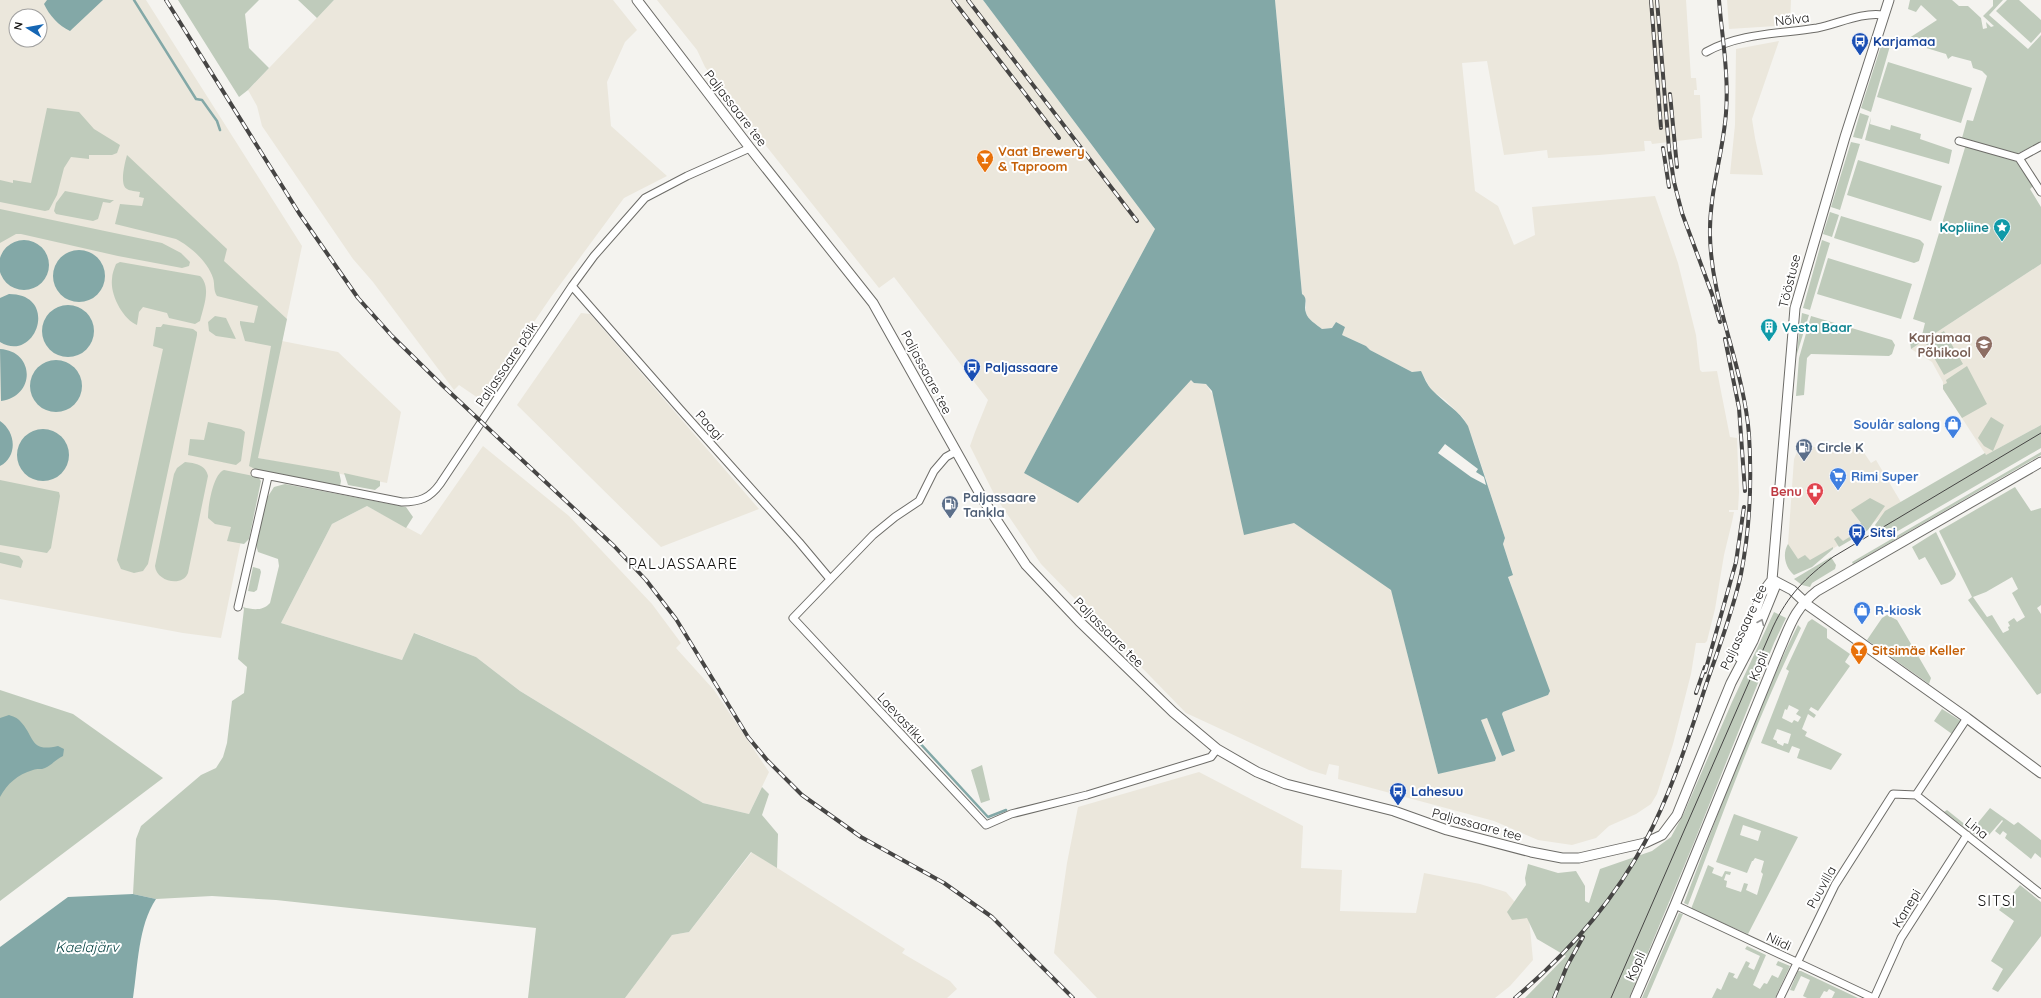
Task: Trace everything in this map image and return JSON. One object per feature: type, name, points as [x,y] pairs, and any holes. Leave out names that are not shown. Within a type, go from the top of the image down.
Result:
[{"type":"street","name":"Paljassaare tee","points":[[637,0],[750,148],[873,302],[955,452],[984,501],[1026,565],[1079,621],[1167,707],[1217,749],[1256,772],[1286,784],[1394,811],[1447,830],[1531,852],[1562,858],[1579,858],[1645,843],[1662,835],[1677,815],[1731,683],[1753,640],[1775,581]]},
{"type":"street","name":"Tööstuse","points":[[1775,581],[1795,308],[1819,222],[1883,15],[1889,0]]},
{"type":"street","name":"Nõlva","points":[[1706,52],[1723,43],[1731,41],[1762,35],[1818,28],[1873,14],[1883,15]]},
{"type":"street","points":[[1958,141],[2019,158],[2041,192]]},
{"type":"street","points":[[2019,158],[2041,146]]},
{"type":"street","name":"Paljassaare põik","points":[[255,473],[402,502],[421,501],[427,498],[440,484],[572,286],[594,256],[645,198],[687,176],[750,148]]},
{"type":"street","name":"Paagi","points":[[572,286],[799,542],[830,580]]},
{"type":"street","name":"Laevastiku","points":[[955,452],[946,457],[934,471],[919,501],[895,517],[873,535],[793,618],[986,825],[1011,814],[1087,795],[1211,757],[1217,749]]},
{"type":"street","name":"Kopli","points":[[1635,998],[1675,905],[1778,651],[1797,610],[1804,601],[1817,591],[2041,462]]},
{"type":"street","points":[[238,607],[268,476]]},
{"type":"street","points":[[1775,581],[1792,590],[1853,639],[1967,718],[2041,773]]},
{"type":"street","points":[[1916,795],[1967,718]]},
{"type":"street","name":"Puuvilla","points":[[1780,998],[1796,962],[1835,885],[1893,794],[1916,795]]},
{"type":"street","name":"Lina","points":[[1916,795],[2041,894]]},
{"type":"street","name":"Kanepi","points":[[1873,998],[1901,938],[1967,835]]},
{"type":"street","name":"Niidi","points":[[1675,905],[1873,998]]},
{"type":"shaded area","points":[[0,0],[146,0],[302,246],[282,341],[338,352],[401,412],[387,483],[258,458],[221,638],[183,633],[0,599]]},
{"type":"shaded area","points":[[334,0],[613,0],[637,30],[625,42],[607,82],[611,126],[667,176],[624,198],[551,297],[481,400],[459,385],[454,390],[373,282],[353,259],[262,126],[257,106],[248,90]]},
{"type":"shaded area","points":[[657,0],[983,0],[1155,229],[1024,473],[1078,502],[1191,379],[1194,383],[1206,384],[1294,523],[1391,589],[1438,774],[1496,758],[1481,720],[1487,717],[1502,756],[1515,751],[1502,714],[1503,712],[1548,695],[1508,576],[1513,574],[1503,544],[1505,538],[1474,443],[1464,419],[1445,400],[1431,390],[1421,371],[1412,372],[1370,350],[1366,346],[1342,335],[1336,322],[1332,328],[1322,329],[1309,319],[1306,313],[1306,300],[1302,294],[1275,0],[1686,0],[1691,78],[1696,78],[1697,90],[1694,90],[1694,95],[1700,95],[1702,138],[1652,144],[1651,141],[1644,141],[1645,151],[1599,155],[1548,158],[1547,150],[1504,155],[1487,61],[1462,63],[1475,191],[1498,206],[1514,245],[1535,235],[1532,207],[1655,196],[1678,263],[1696,335],[1700,370],[1702,372],[1717,371],[1730,437],[1737,438],[1739,492],[1738,510],[1729,510],[1729,512],[1734,512],[1724,555],[1715,609],[1707,641],[1705,643],[1696,643],[1691,674],[1673,744],[1657,794],[1651,804],[1636,814],[1609,826],[1596,838],[1572,845],[1538,840],[1494,821],[1338,779],[1339,766],[1329,764],[1326,775],[1309,770],[1186,713],[1041,564],[995,496],[970,446],[988,400],[894,277],[879,288],[724,93],[705,67],[697,50]]},
{"type":"shaded area","points":[[1727,0],[1791,0],[1790,25],[1729,29]]},
{"type":"shaded area","points":[[1779,41],[1752,119],[1763,175],[1730,174],[1735,125],[1736,49]]},
{"type":"shaded area","name":"Karjamaa Põhikool","points":[[2041,264],[2041,425],[1986,455],[1943,389],[1943,382],[1932,362],[1911,349]]},
{"type":"shaded area","points":[[581,313],[590,314],[759,509],[661,547],[517,405]]},
{"type":"shaded area","points":[[483,446],[569,516],[652,604],[681,643],[676,648],[714,690],[769,772],[749,814],[703,803],[520,691],[476,657],[415,633],[402,660],[281,623],[332,524],[367,506],[421,535]]},
{"type":"shaded area","points":[[1799,447],[1860,447],[1871,463],[1876,460],[1902,504],[1794,574],[1788,568],[1785,555],[1788,544],[1794,459]]},
{"type":"shaded area","points":[[1199,772],[1303,826],[1301,868],[1342,870],[1340,911],[1416,913],[1424,873],[1480,884],[1506,892],[1529,918],[1533,960],[1510,986],[1495,998],[1097,998],[1054,953],[1067,863],[1078,807]]},
{"type":"shaded area","points":[[752,852],[905,949],[902,953],[950,981],[957,989],[947,998],[625,998],[672,935],[689,932]]},
{"type":"green space","points":[[178,0],[259,0],[245,14],[249,48],[269,68],[248,90],[239,97]]},
{"type":"green space","points":[[298,0],[334,0],[317,18]]},
{"type":"green space","points":[[1910,0],[1952,0],[1959,6],[1968,6],[1981,18],[1983,29],[1987,28],[1986,22],[1991,27],[1994,26],[1983,16],[1993,6],[1993,0],[2003,0],[1989,15],[2028,49],[2041,35],[2041,143],[2016,154],[2018,164],[2033,186],[2030,189],[2041,207],[2041,264],[1911,349],[1909,334],[1914,332],[1922,335],[1925,323],[1913,319],[1967,141],[1962,138],[1967,120],[1973,121],[1987,76],[1982,71],[1973,68],[1971,61],[1952,56],[1948,59],[1946,54],[1910,43],[1907,45],[1903,42],[1937,20],[1921,5],[1916,12],[1908,9]]},
{"type":"green space","points":[[2007,0],[2019,0],[2041,20],[2041,32],[2031,43],[1996,11]]},
{"type":"green space","points":[[1882,43],[1890,46],[1871,112],[1861,108]]},
{"type":"green space","points":[[1888,62],[1972,88],[1961,123],[1877,97]]},
{"type":"green space","points":[[47,108],[79,112],[94,129],[120,145],[117,153],[112,155],[89,155],[89,159],[71,157],[64,168],[57,195],[49,210],[45,211],[0,202],[0,180],[13,183],[13,180],[31,183]]},
{"type":"green space","points":[[1860,113],[1869,116],[1862,139],[1853,137]]},
{"type":"green space","points":[[1871,117],[1870,124],[1890,130],[1891,125],[1921,134],[1920,139],[1952,150],[1949,164],[1865,140]]},
{"type":"green space","points":[[1851,142],[1860,144],[1840,210],[1831,207]]},
{"type":"green space","points":[[127,155],[227,249],[224,261],[287,319],[258,458],[339,472],[341,481],[340,486],[255,469],[249,466],[271,346],[245,341],[240,321],[254,323],[258,306],[217,296],[211,272],[203,260],[193,250],[176,239],[115,224],[120,204],[142,206],[144,198],[139,197],[140,192],[128,190],[123,183],[123,173]]},
{"type":"green space","points":[[1858,160],[1942,186],[1931,221],[1847,195]]},
{"type":"green space","points":[[65,191],[114,200],[110,203],[103,202],[98,219],[93,221],[56,214],[54,211],[56,203]]},
{"type":"green space","points":[[0,209],[162,243],[181,253],[190,262],[189,266],[182,268],[118,256],[21,234],[16,234],[0,243]]},
{"type":"green space","points":[[1830,212],[1839,215],[1832,237],[1823,234]]},
{"type":"green space","points":[[1841,216],[1920,240],[1924,244],[1919,261],[1914,263],[1834,238]]},
{"type":"green space","points":[[1822,240],[1830,243],[1810,310],[1803,308]]},
{"type":"green space","points":[[1828,258],[1912,284],[1901,319],[1817,294]]},
{"type":"green space","points":[[120,262],[200,276],[204,281],[206,298],[200,321],[195,324],[169,318],[167,313],[143,307],[139,312],[137,325],[132,322],[118,306],[113,292],[112,277],[116,264]]},
{"type":"green space","points":[[1802,313],[1809,315],[1796,357]]},
{"type":"green space","points":[[215,316],[226,318],[236,339],[216,336],[209,331],[208,322]]},
{"type":"green space","points":[[1811,316],[1892,340],[1895,345],[1892,354],[1889,356],[1811,354],[1807,358],[1804,395],[1796,396],[1799,358]]},
{"type":"green space","points":[[163,324],[193,329],[197,332],[197,335],[148,564],[143,571],[134,573],[121,569],[117,560],[163,349],[153,346],[156,327],[161,327]]},
{"type":"green space","points":[[1944,331],[1963,364],[1944,375],[1925,342]]},
{"type":"green space","points":[[1967,366],[1987,404],[1962,418],[1943,389],[1943,385],[1947,383],[1946,380]]},
{"type":"green space","points":[[1991,417],[2004,425],[1993,451],[1984,446],[1978,438]]},
{"type":"green space","points":[[208,422],[241,429],[245,432],[241,461],[236,465],[188,455],[190,439],[204,440]]},
{"type":"green space","points":[[2041,425],[2041,448],[1884,539],[1875,525],[1885,511],[1985,453],[1986,455]]},
{"type":"green space","points":[[2041,452],[2041,455],[1853,564],[1852,562]]},
{"type":"green space","points":[[185,462],[202,467],[207,472],[208,476],[188,573],[185,578],[170,581],[160,576],[156,571],[155,566],[174,474],[177,468]]},
{"type":"green space","points":[[224,470],[258,477],[261,481],[249,539],[244,544],[227,541],[231,527],[215,524],[208,518],[210,499],[214,484],[220,473]]},
{"type":"green space","points":[[344,473],[380,481],[380,486],[375,490],[348,485]]},
{"type":"green space","points":[[0,480],[59,492],[60,496],[51,548],[47,553],[0,545]]},
{"type":"green space","points":[[285,484],[406,507],[413,517],[406,528],[367,506],[332,524],[281,623],[402,660],[414,633],[476,657],[520,691],[703,803],[749,814],[762,787],[769,794],[762,815],[778,834],[777,868],[751,852],[689,932],[672,935],[625,998],[528,998],[536,928],[276,900],[212,896],[156,899],[133,894],[136,839],[141,826],[201,775],[216,768],[223,757],[227,743],[232,701],[244,693],[247,667],[238,659],[243,607],[250,609],[261,609],[270,603],[279,566],[278,559],[258,552],[256,545],[265,501],[274,487]]},
{"type":"green space","points":[[2015,487],[2031,511],[2041,508],[2041,605],[2037,608],[2041,614],[2041,693],[2037,695],[1968,600],[1972,597],[1939,531]],"holes":[[[2012,577],[2018,589],[2012,593],[2025,617],[2017,622],[2014,618],[2008,622],[2010,626],[2008,627],[2009,630],[2003,633],[1992,615],[1987,617],[1973,597],[1986,592]]]},
{"type":"green space","points":[[1870,498],[1885,506],[1868,530],[1839,547],[1834,539],[1838,536],[1843,541],[1861,530],[1858,526],[1861,523],[1851,510]]},
{"type":"green space","points":[[1936,532],[1956,574],[1952,580],[1941,585],[1925,557],[1919,560],[1912,547]]},
{"type":"green space","points":[[1788,544],[1798,559],[1805,555],[1810,560],[1833,547],[1833,549],[1812,567],[1794,575],[1788,568],[1785,560],[1785,552]]},
{"type":"green space","points":[[0,552],[19,556],[23,561],[21,568],[0,563]]},
{"type":"green space","points":[[1831,557],[1836,565],[1835,569],[1812,583],[1810,587],[1802,585],[1794,579]]},
{"type":"green space","points":[[253,567],[260,569],[261,572],[257,590],[254,592],[248,591]]},
{"type":"green space","points":[[1774,612],[1786,618],[1774,643],[1695,840],[1629,998],[1525,998],[1566,956],[1537,939],[1527,918],[1512,920],[1507,912],[1526,885],[1525,878],[1528,864],[1558,873],[1576,871],[1585,886],[1585,901],[1589,903],[1600,869],[1652,851],[1671,837],[1684,813],[1732,702]]},
{"type":"green space","points":[[1887,615],[1897,620],[1931,678],[1929,684],[1867,640],[1882,618]]},
{"type":"green space","points":[[1812,619],[1827,629],[1827,638],[1850,654],[1845,662],[1850,666],[1818,711],[1811,707],[1809,710],[1816,715],[1814,718],[1808,714],[1802,729],[1807,732],[1805,736],[1842,754],[1831,770],[1797,758],[1800,749],[1792,746],[1789,753],[1761,743],[1789,671],[1786,669],[1808,622]],"holes":[[[1789,705],[1799,710],[1796,714],[1801,717],[1798,722],[1794,720],[1792,723],[1782,718],[1785,709],[1787,710]],[[1777,729],[1791,734],[1788,744],[1784,743],[1783,746],[1773,739]]]},
{"type":"green space","points":[[1798,625],[1801,628],[1755,730],[1688,905],[1684,903],[1738,763],[1766,693]]},
{"type":"green space","points":[[0,690],[73,714],[163,778],[0,901]]},
{"type":"green space","points":[[1942,709],[1961,721],[1952,734],[1934,721]]},
{"type":"green space","points":[[982,765],[990,800],[981,803],[971,770]]},
{"type":"green space","points":[[1990,808],[2014,825],[2018,822],[2041,840],[2041,858],[2035,853],[2031,859],[2005,838],[2007,834],[2003,831],[2000,835],[1995,831],[2003,821],[2002,820],[1989,835],[1985,832],[1979,838],[1944,812],[1947,810],[1972,830]]},
{"type":"green space","points":[[1734,814],[1798,837],[1748,934],[1691,909],[1708,865],[1714,868],[1712,873],[1722,877],[1725,871],[1731,872],[1730,875],[1726,874],[1724,880],[1727,881],[1726,887],[1741,892],[1744,883],[1748,884],[1746,890],[1757,895],[1763,874],[1761,872],[1764,861],[1755,858],[1752,861],[1747,873],[1716,862]],"holes":[[[1743,825],[1761,831],[1758,841],[1740,835]]]},
{"type":"green space","points":[[2020,885],[2041,902],[2041,936],[1998,992],[1992,989],[2003,969],[1991,961],[2014,921],[1999,910]]},
{"type":"green space","points":[[1679,913],[1683,914],[1647,998],[1642,998]]},
{"type":"green space","points":[[1747,946],[1766,955],[1753,985],[1760,989],[1764,983],[1767,984],[1772,975],[1778,978],[1783,968],[1776,965],[1778,961],[1790,966],[1775,998],[1712,998],[1717,988],[1721,990],[1729,972],[1735,974],[1733,977],[1737,979],[1746,961],[1750,963],[1748,967],[1754,970],[1760,956],[1745,949]]},
{"type":"green space","points":[[1798,971],[1801,971],[1858,998],[1832,998],[1835,992],[1829,989],[1827,992],[1824,991],[1820,998],[1807,998],[1803,996],[1810,980],[1801,976],[1794,991],[1790,990]]},
{"type":"water","points":[[47,0],[103,0],[70,31],[55,20],[44,4]]},
{"type":"water","points":[[983,0],[1275,0],[1302,294],[1306,300],[1306,313],[1310,320],[1322,329],[1332,328],[1336,322],[1345,327],[1342,335],[1366,346],[1370,350],[1412,372],[1421,371],[1430,388],[1460,415],[1468,426],[1505,538],[1503,544],[1513,575],[1508,577],[1550,691],[1548,695],[1503,712],[1502,714],[1515,751],[1502,756],[1487,718],[1481,720],[1496,758],[1495,761],[1438,774],[1391,590],[1294,523],[1244,535],[1212,391],[1206,384],[1194,383],[1191,380],[1078,503],[1024,473],[1155,229]]},
{"type":"water","points":[[29,240],[34,241],[42,247],[48,255],[48,275],[42,283],[34,289],[19,290],[14,289],[6,283],[0,275],[-1,260],[0,255],[6,247],[14,241]]},
{"type":"water","points":[[79,250],[89,252],[97,258],[103,266],[105,276],[103,286],[97,294],[89,300],[79,302],[69,300],[61,294],[55,286],[53,276],[55,266],[61,258],[69,252]]},
{"type":"water","points":[[9,294],[25,297],[34,305],[38,315],[37,326],[32,336],[24,344],[13,346],[0,342],[0,298]]},
{"type":"water","points":[[68,305],[78,307],[86,313],[92,321],[94,331],[92,341],[86,349],[78,355],[68,357],[58,355],[50,349],[44,341],[42,331],[44,321],[50,313],[58,307]]},
{"type":"water","points":[[0,349],[12,352],[20,357],[25,365],[27,374],[21,391],[12,397],[1,401]]},
{"type":"water","points":[[56,360],[66,362],[74,368],[80,376],[82,386],[80,396],[74,404],[66,410],[56,412],[46,410],[38,404],[32,396],[30,386],[32,376],[38,368],[46,362]]},
{"type":"water","points":[[0,421],[9,431],[13,444],[10,456],[6,462],[0,466]]},
{"type":"water","points":[[43,429],[53,431],[61,437],[67,445],[69,455],[67,465],[61,473],[53,479],[43,481],[33,479],[25,473],[19,465],[17,455],[19,445],[25,437],[33,431]]},
{"type":"water","points":[[9,715],[19,720],[37,745],[49,748],[58,746],[64,749],[63,756],[44,769],[34,769],[22,774],[14,780],[0,797],[0,718]]},
{"type":"water","name":"Kaelajärv","points":[[133,894],[156,899],[150,910],[142,934],[133,998],[0,998],[0,947],[68,897]]},
{"type":"pier","points":[[1445,444],[1478,469],[1476,472],[1484,477],[1486,485],[1471,477],[1438,453]]},
{"type":"waterway","points":[[134,0],[196,99],[202,100],[217,121],[220,130]]},
{"type":"waterway","points":[[882,702],[988,817],[1006,810]]},
{"type":"tram line","points":[[1611,998],[1773,627],[1791,596],[1814,572],[1833,557],[2041,433]]},
{"type":"railway","points":[[166,0],[299,213],[358,298],[392,336],[442,385],[614,546],[646,580],[676,619],[748,737],[767,760],[802,795],[861,837],[944,883],[992,917],[1073,998]]},
{"type":"railway","points":[[953,0],[1059,138]]},
{"type":"railway","points":[[968,0],[1137,221]]},
{"type":"railway","points":[[1651,0],[1661,128]]},
{"type":"railway","points":[[1657,0],[1669,149],[1674,182],[1682,213],[1712,294],[1720,322]]},
{"type":"railway","points":[[1515,998],[1552,964],[1587,926],[1618,886],[1645,842],[1672,784],[1726,629],[1741,574],[1750,505],[1749,435],[1741,385],[1721,310],[1716,285],[1710,235],[1710,219],[1722,143],[1727,99],[1726,70],[1719,0]]},
{"type":"railway","points":[[1670,94],[1677,167]]},
{"type":"railway","points":[[1663,148],[1669,187]]},
{"type":"railway","points":[[1725,339],[1739,408],[1745,491]]},
{"type":"railway","points":[[1705,672],[1736,562],[1744,507]]},
{"type":"railway","points":[[1696,693],[1705,667]]},
{"type":"railway","points":[[1554,998],[1567,966],[1583,937]]},
{"type":"place","name":"Karjamaa","points":[[1860,56]]},
{"type":"place","name":"Vaat Brewery & Taproom","points":[[985,173]]},
{"type":"place","name":"Kopliine","points":[[2002,242]]},
{"type":"place","name":"Vesta Baar","points":[[1769,342]]},
{"type":"place","name":"Karjamaa Põhikool","points":[[1984,359]]},
{"type":"place","name":"Paljassaare","points":[[972,382]]},
{"type":"place","name":"Soulâr salong","points":[[1953,439]]},
{"type":"place","name":"Circle K","points":[[1804,462]]},
{"type":"place","name":"Rimi Super","points":[[1838,491]]},
{"type":"place","name":"Benu","points":[[1815,506]]},
{"type":"place","name":"Paljassaare Tankla","points":[[950,519]]},
{"type":"place","name":"Sitsi","points":[[1857,547]]},
{"type":"place","name":"R-kiosk","points":[[1862,625]]},
{"type":"place","name":"Sitsimäe Keller","points":[[1859,665]]},
{"type":"place","name":"Lahesuu","points":[[1398,806]]},
{"type":"district","name":"PALJASSAARE","points":[[683,563]]},
{"type":"district","name":"SITSI","points":[[1997,900]]}]
